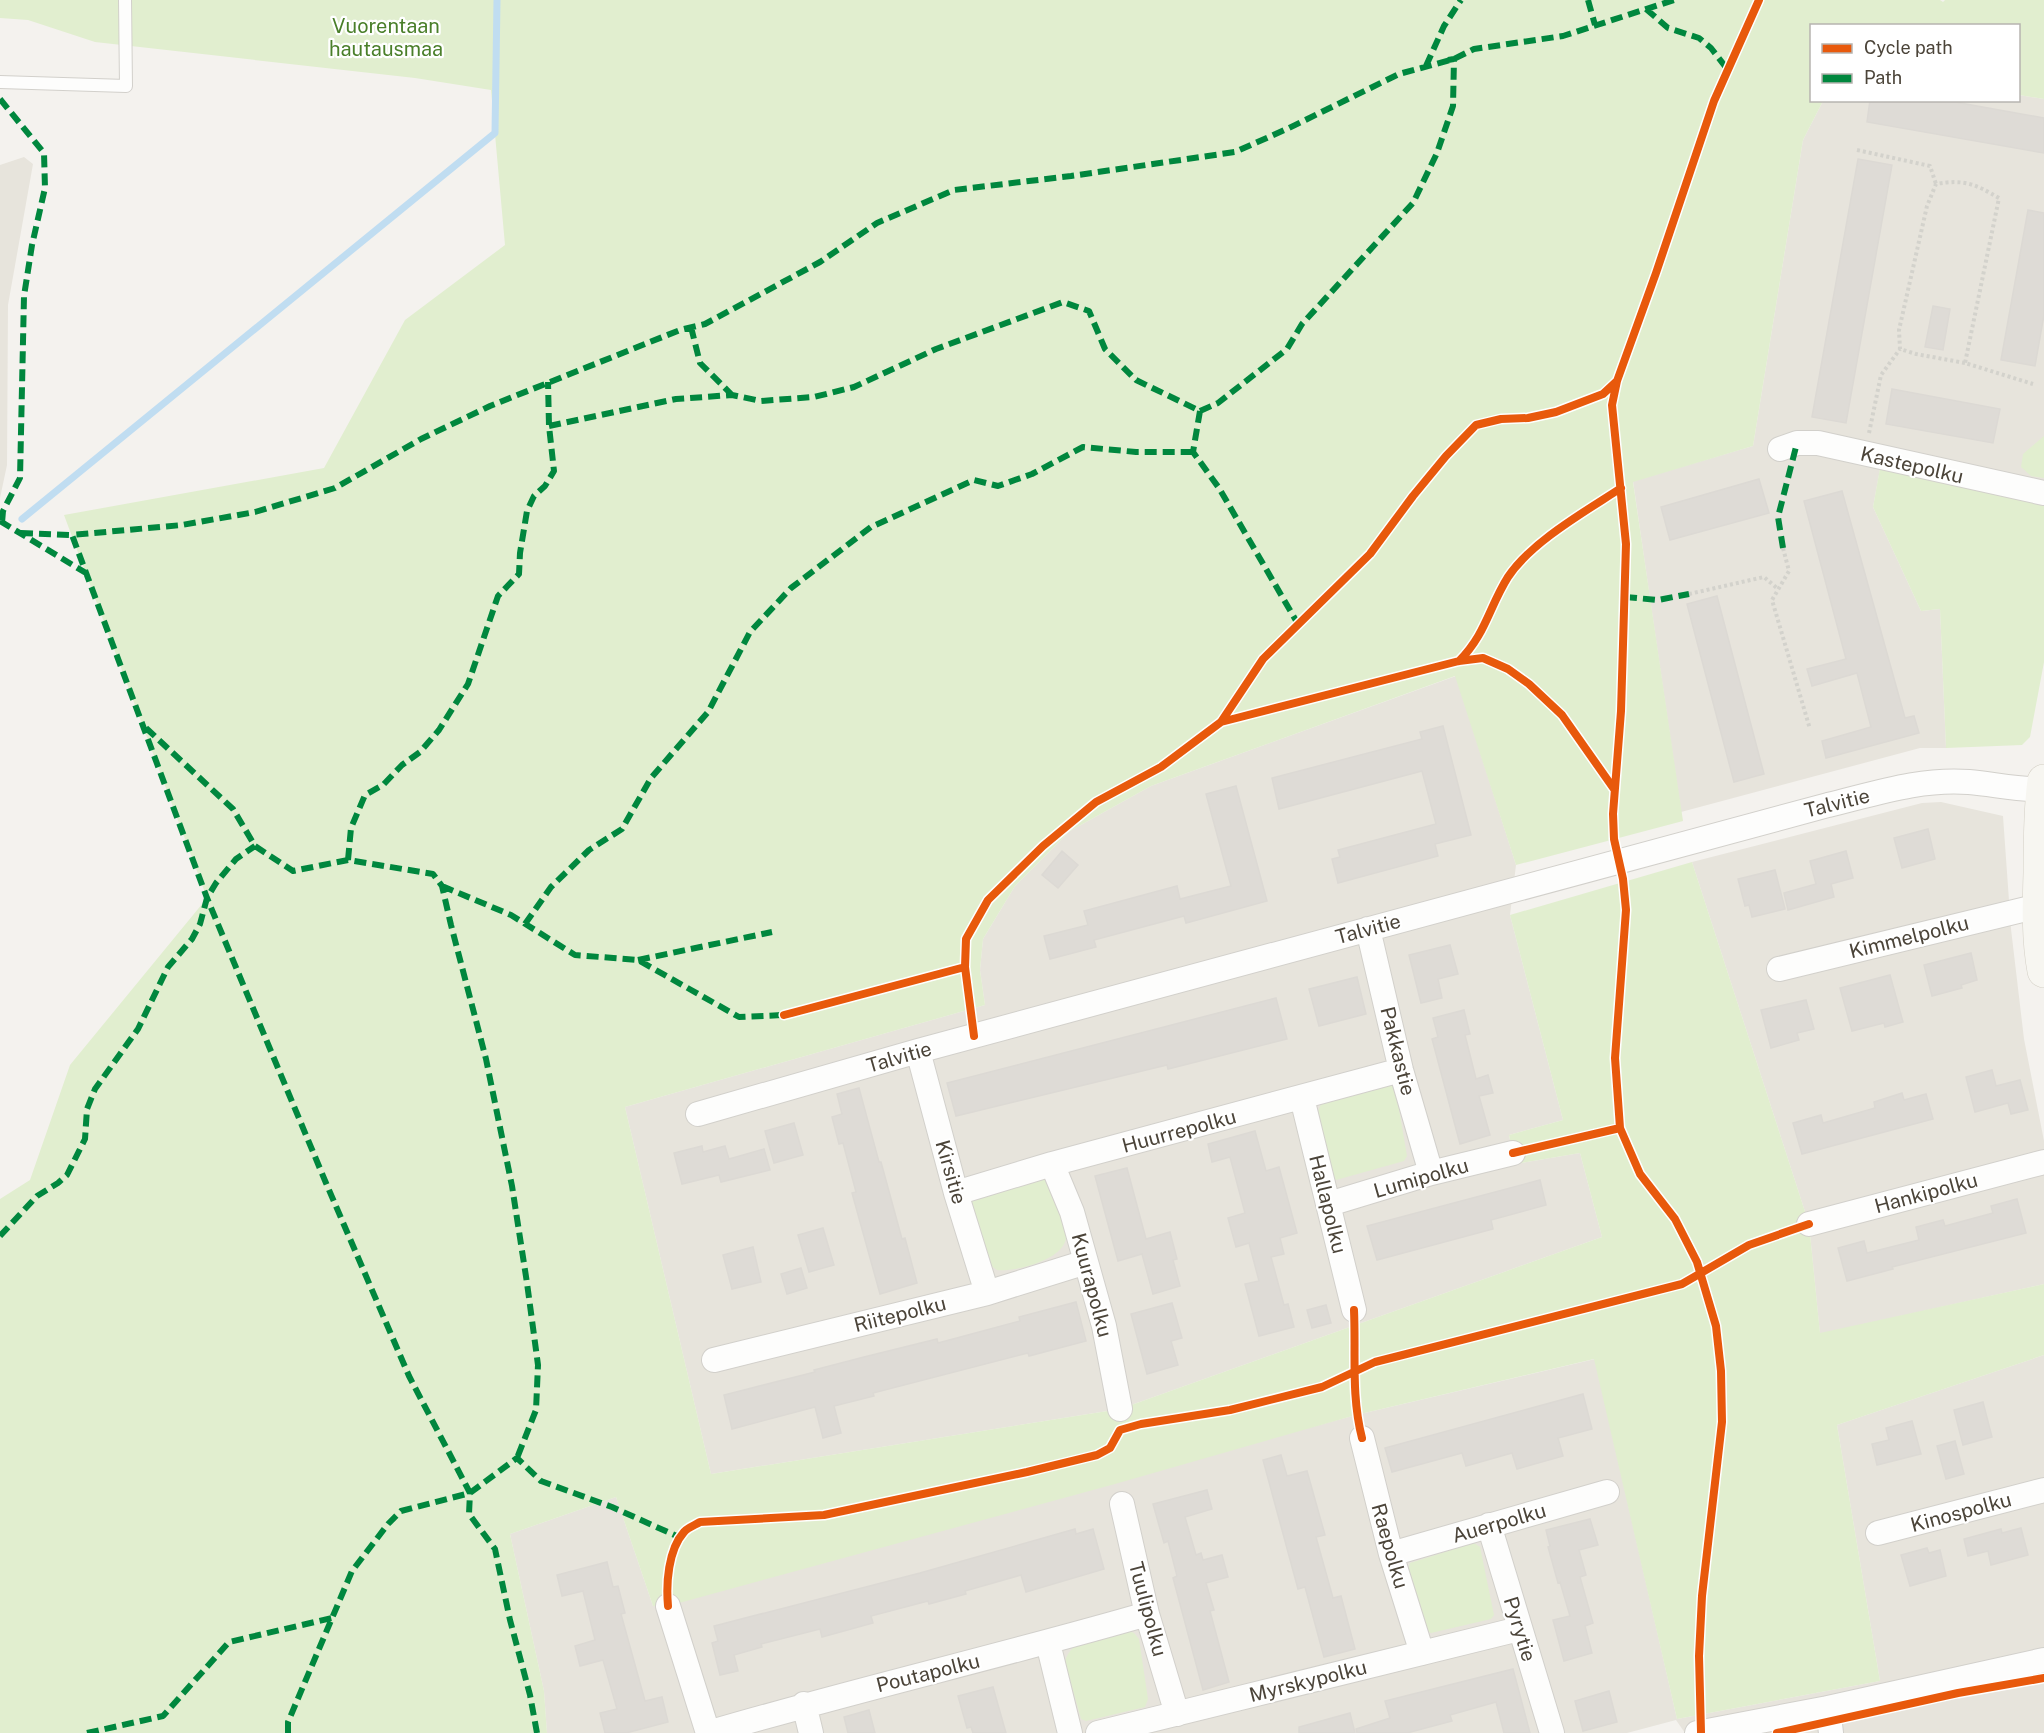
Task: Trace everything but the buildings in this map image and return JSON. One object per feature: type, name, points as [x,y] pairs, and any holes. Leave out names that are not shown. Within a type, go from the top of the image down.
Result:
[{"type":"street","name":"Kastepolku","points":[[1780,449],[1797,443],[1818,443],[2044,494]]},
{"type":"street","name":"Talvitie","points":[[698,1114],[918,1051],[1913,784],[1968,782],[2026,790],[2043,785]]},
{"type":"street","points":[[2043,785],[2039,906],[2043,958]]},
{"type":"street","name":"Kimmelpolku","points":[[1779,969],[2039,906]]},
{"type":"street","name":"Pakkastie","points":[[1368,929],[1401,1070],[1431,1173]]},
{"type":"street","name":"Kirsitie","points":[[918,1051],[956,1193],[987,1293]]},
{"type":"street","name":"Huurrepolku","points":[[956,1193],[1052,1164],[1401,1070]]},
{"type":"street","name":"Hallapolku","points":[[1302,1098],[1354,1310]]},
{"type":"street","name":"Lumipolku","points":[[1329,1204],[1431,1173],[1513,1154]]},
{"type":"street","name":"Hankipolku","points":[[1809,1224],[2044,1162]]},
{"type":"street","name":"Kuurapolku","points":[[1052,1164],[1072,1212],[1104,1326],[1120,1409]]},
{"type":"street","name":"Riitepolku","points":[[714,1360],[987,1293],[1086,1262]]},
{"type":"street","name":"Raepolku","points":[[1362,1438],[1391,1554],[1422,1653]]},
{"type":"street","name":"Kinospolku","points":[[1878,1533],[2044,1490]]},
{"type":"street","name":"Auerpolku","points":[[1391,1554],[1607,1492]]},
{"type":"street","name":"Tuulipolku","points":[[1122,1504],[1147,1614],[1178,1714]]},
{"type":"street","name":"Pyrytie","points":[[1489,1525],[1552,1733]]},
{"type":"street","points":[[668,1606],[708,1733]]},
{"type":"street","name":"Poutapolku","points":[[708,1733],[804,1704],[1048,1643],[1147,1614]]},
{"type":"street","name":"Myrskypolku","points":[[1098,1733],[1519,1629]]},
{"type":"street","points":[[1048,1643],[1070,1733]]},
{"type":"street","points":[[1697,1733],[1828,1708],[2044,1660]]},
{"type":"street","points":[[804,1704],[811,1733]]},
{"type":"street","points":[[1828,1708],[1831,1733]]},
{"type":"lane","points":[[0,82],[126,86],[125,0]]},
{"type":"path","points":[[1857,150],[1930,166],[1936,184],[1927,206],[1899,330],[1900,349],[1881,375],[1865,454]]},
{"type":"path","points":[[1936,184],[1954,180],[1975,184],[1999,198],[1965,363]]},
{"type":"path","points":[[1900,349],[1965,363],[2033,384]]},
{"type":"path","points":[[1783,548],[1789,571],[1772,600],[1810,729]]},
{"type":"path","points":[[1689,594],[1764,578],[1779,589]]},
{"type":"shaded area","points":[[2020,95],[2044,99],[2044,498],[1880,469],[1873,507],[1921,611],[1940,609],[1946,748],[1920,748],[1681,812],[1633,481],[1753,446],[1803,140],[1822,102],[2020,102]]},
{"type":"shaded area","points":[[24,157],[33,164],[8,305],[7,465],[0,498],[0,165]]},
{"type":"shaded area","points":[[1456,676],[1516,865],[1510,915],[1563,1120],[1509,1135],[1515,1164],[1580,1153],[1602,1237],[1120,1409],[711,1474],[625,1107],[985,1005],[980,970],[983,939],[1015,886],[1070,831],[1151,786]]},
{"type":"shaded area","points":[[1941,802],[2003,816],[2011,929],[2024,1039],[2044,1141],[2044,1284],[1820,1334],[1809,1224],[1692,862],[1922,803]]},
{"type":"shaded area","points":[[2044,1355],[2044,1733],[1685,1733],[1676,1720],[1627,1733],[547,1733],[544,1691],[510,1534],[616,1497],[653,1606],[1356,1415],[1595,1359],[1677,1719],[1880,1681],[1837,1425]]},
{"type":"green space","name":"Vuorentaan hautausmaa","points":[[0,0],[1940,0],[1943,2],[1945,0],[2044,0],[2044,99],[2020,95],[2020,24],[1810,24],[1810,102],[1822,102],[1803,140],[1753,446],[1633,482],[1683,821],[1516,865],[1455,676],[1151,786],[1070,831],[1015,886],[983,939],[980,970],[985,1005],[625,1107],[711,1474],[1120,1409],[1602,1237],[1580,1153],[1515,1164],[1509,1135],[1563,1120],[1510,915],[1692,862],[1809,1224],[1820,1333],[2044,1284],[2044,1355],[1837,1425],[1880,1681],[1677,1719],[1594,1359],[1356,1415],[1115,1484],[668,1606],[653,1606],[616,1497],[510,1534],[544,1691],[547,1733],[0,1733],[0,1199],[30,1180],[70,1065],[207,898],[64,515],[324,468],[405,320],[505,245],[491,90],[415,78],[95,42],[28,20],[0,18]]},
{"type":"green space","points":[[2044,436],[2044,478],[2031,476],[2021,467],[2023,454]]},
{"type":"green space","points":[[1880,468],[2044,498],[2044,662],[2030,737],[2022,745],[1946,748],[1940,609],[1921,611],[1873,507]]},
{"type":"green space","points":[[1391,1083],[1395,1086],[1407,1156],[1404,1161],[1336,1180],[1332,1174],[1318,1111],[1322,1102]]},
{"type":"green space","points":[[1045,1177],[1063,1221],[1066,1234],[1065,1243],[1050,1257],[1040,1262],[1016,1269],[997,1270],[990,1265],[970,1200]]},
{"type":"green space","points":[[1474,1543],[1480,1547],[1494,1615],[1491,1619],[1431,1633],[1423,1629],[1408,1569],[1410,1563]]},
{"type":"green space","points":[[1123,1629],[1134,1633],[1139,1639],[1148,1699],[1145,1707],[1086,1721],[1081,1719],[1065,1662],[1068,1654],[1089,1639]]},
{"type":"waterway","points":[[22,519],[495,133],[497,0]]},
{"type":"marked path","points":[[1426,66],[1444,26],[1461,0]]},
{"type":"marked path","points":[[1588,0],[1595,25]]},
{"type":"marked path","points":[[537,1733],[495,1549],[469,1514],[470,1493],[409,1376],[207,898],[72,535],[182,525],[255,512],[335,488],[421,439],[490,406],[680,330],[705,324],[820,262],[877,223],[954,190],[1071,176],[1235,152],[1399,74],[1454,59],[1474,49],[1563,36],[1674,0]]},
{"type":"marked path","points":[[1646,9],[1668,28],[1699,38],[1711,48],[1728,70]]},
{"type":"marked path","points":[[1200,411],[1218,403],[1287,349],[1302,324],[1413,203],[1437,153],[1453,106],[1454,59],[1448,60]]},
{"type":"marked path","points":[[0,99],[44,153],[45,188],[32,245],[24,296],[20,478],[3,511],[2,523]]},
{"type":"marked path","points":[[549,426],[676,399],[732,395],[761,401],[814,397],[854,387],[936,349],[1063,302],[1089,311],[1105,349],[1136,380],[1200,411]]},
{"type":"marked path","points":[[691,327],[700,363],[732,395]]},
{"type":"marked path","points":[[348,860],[351,828],[365,795],[383,785],[402,765],[420,752],[439,730],[468,684],[498,596],[519,574],[527,511],[534,496],[545,486],[554,471],[549,426],[548,382]]},
{"type":"marked path","points":[[1200,411],[1193,452],[1219,488],[1298,624]]},
{"type":"marked path","points":[[1783,548],[1778,517],[1797,443]]},
{"type":"marked path","points":[[525,924],[551,887],[589,850],[622,829],[651,778],[708,712],[750,632],[791,588],[871,527],[974,480],[998,486],[1032,474],[1083,447],[1136,452],[1193,452]]},
{"type":"marked path","points":[[0,521],[86,573]]},
{"type":"marked path","points":[[21,533],[72,535]]},
{"type":"marked path","points":[[1625,597],[1658,600],[1689,594]]},
{"type":"marked path","points":[[146,728],[233,809],[255,846],[293,871],[348,860],[433,874],[442,886],[486,1059],[512,1186],[538,1365],[536,1410],[517,1458]]},
{"type":"marked path","points":[[0,1236],[37,1196],[67,1175],[85,1139],[87,1109],[95,1089],[138,1029],[168,967],[192,939],[200,924],[207,898],[216,883],[236,859],[255,846]]},
{"type":"marked path","points":[[442,886],[511,915],[575,955],[638,960],[739,1017],[784,1015]]},
{"type":"marked path","points":[[638,960],[772,932]]},
{"type":"marked path","points":[[288,1733],[288,1722],[352,1571],[388,1524],[401,1511],[470,1493],[517,1458],[541,1481],[612,1507],[681,1538]]},
{"type":"marked path","points":[[87,1733],[163,1716],[229,1642],[332,1618]]},
{"type":"cycle path","points":[[974,1036],[965,967],[966,939],[988,900],[1043,846],[1096,802],[1161,767],[1221,722],[1263,659],[1370,554],[1413,496],[1446,456],[1476,425],[1501,419],[1528,418],[1556,412],[1603,394],[1617,381],[1714,101],[1759,0]]},
{"type":"cycle path","points":[[1617,381],[1612,405],[1626,544],[1621,711],[1613,814],[1614,839],[1623,879],[1626,910],[1615,1058],[1620,1128],[1640,1174],[1675,1219],[1697,1262],[1716,1326],[1721,1371],[1722,1422],[1702,1596],[1699,1656],[1701,1732]]},
{"type":"cycle path","points":[[1459,661],[1475,641],[1508,577],[1518,564],[1560,528],[1621,488]]},
{"type":"cycle path","points":[[1221,722],[1459,661],[1483,658],[1508,669],[1529,684],[1562,715],[1614,789]]},
{"type":"cycle path","points":[[784,1015],[965,967]]},
{"type":"cycle path","points":[[1513,1153],[1620,1128]]},
{"type":"cycle path","points":[[668,1606],[668,1578],[674,1548],[685,1531],[700,1522],[824,1515],[1097,1455],[1110,1448],[1120,1430],[1141,1424],[1230,1410],[1322,1387],[1375,1362],[1682,1284],[1749,1245],[1809,1224]]},
{"type":"cycle path","points":[[1354,1310],[1355,1390],[1362,1438]]},
{"type":"cycle path","points":[[1777,1733],[1958,1693],[2044,1678]]}]
